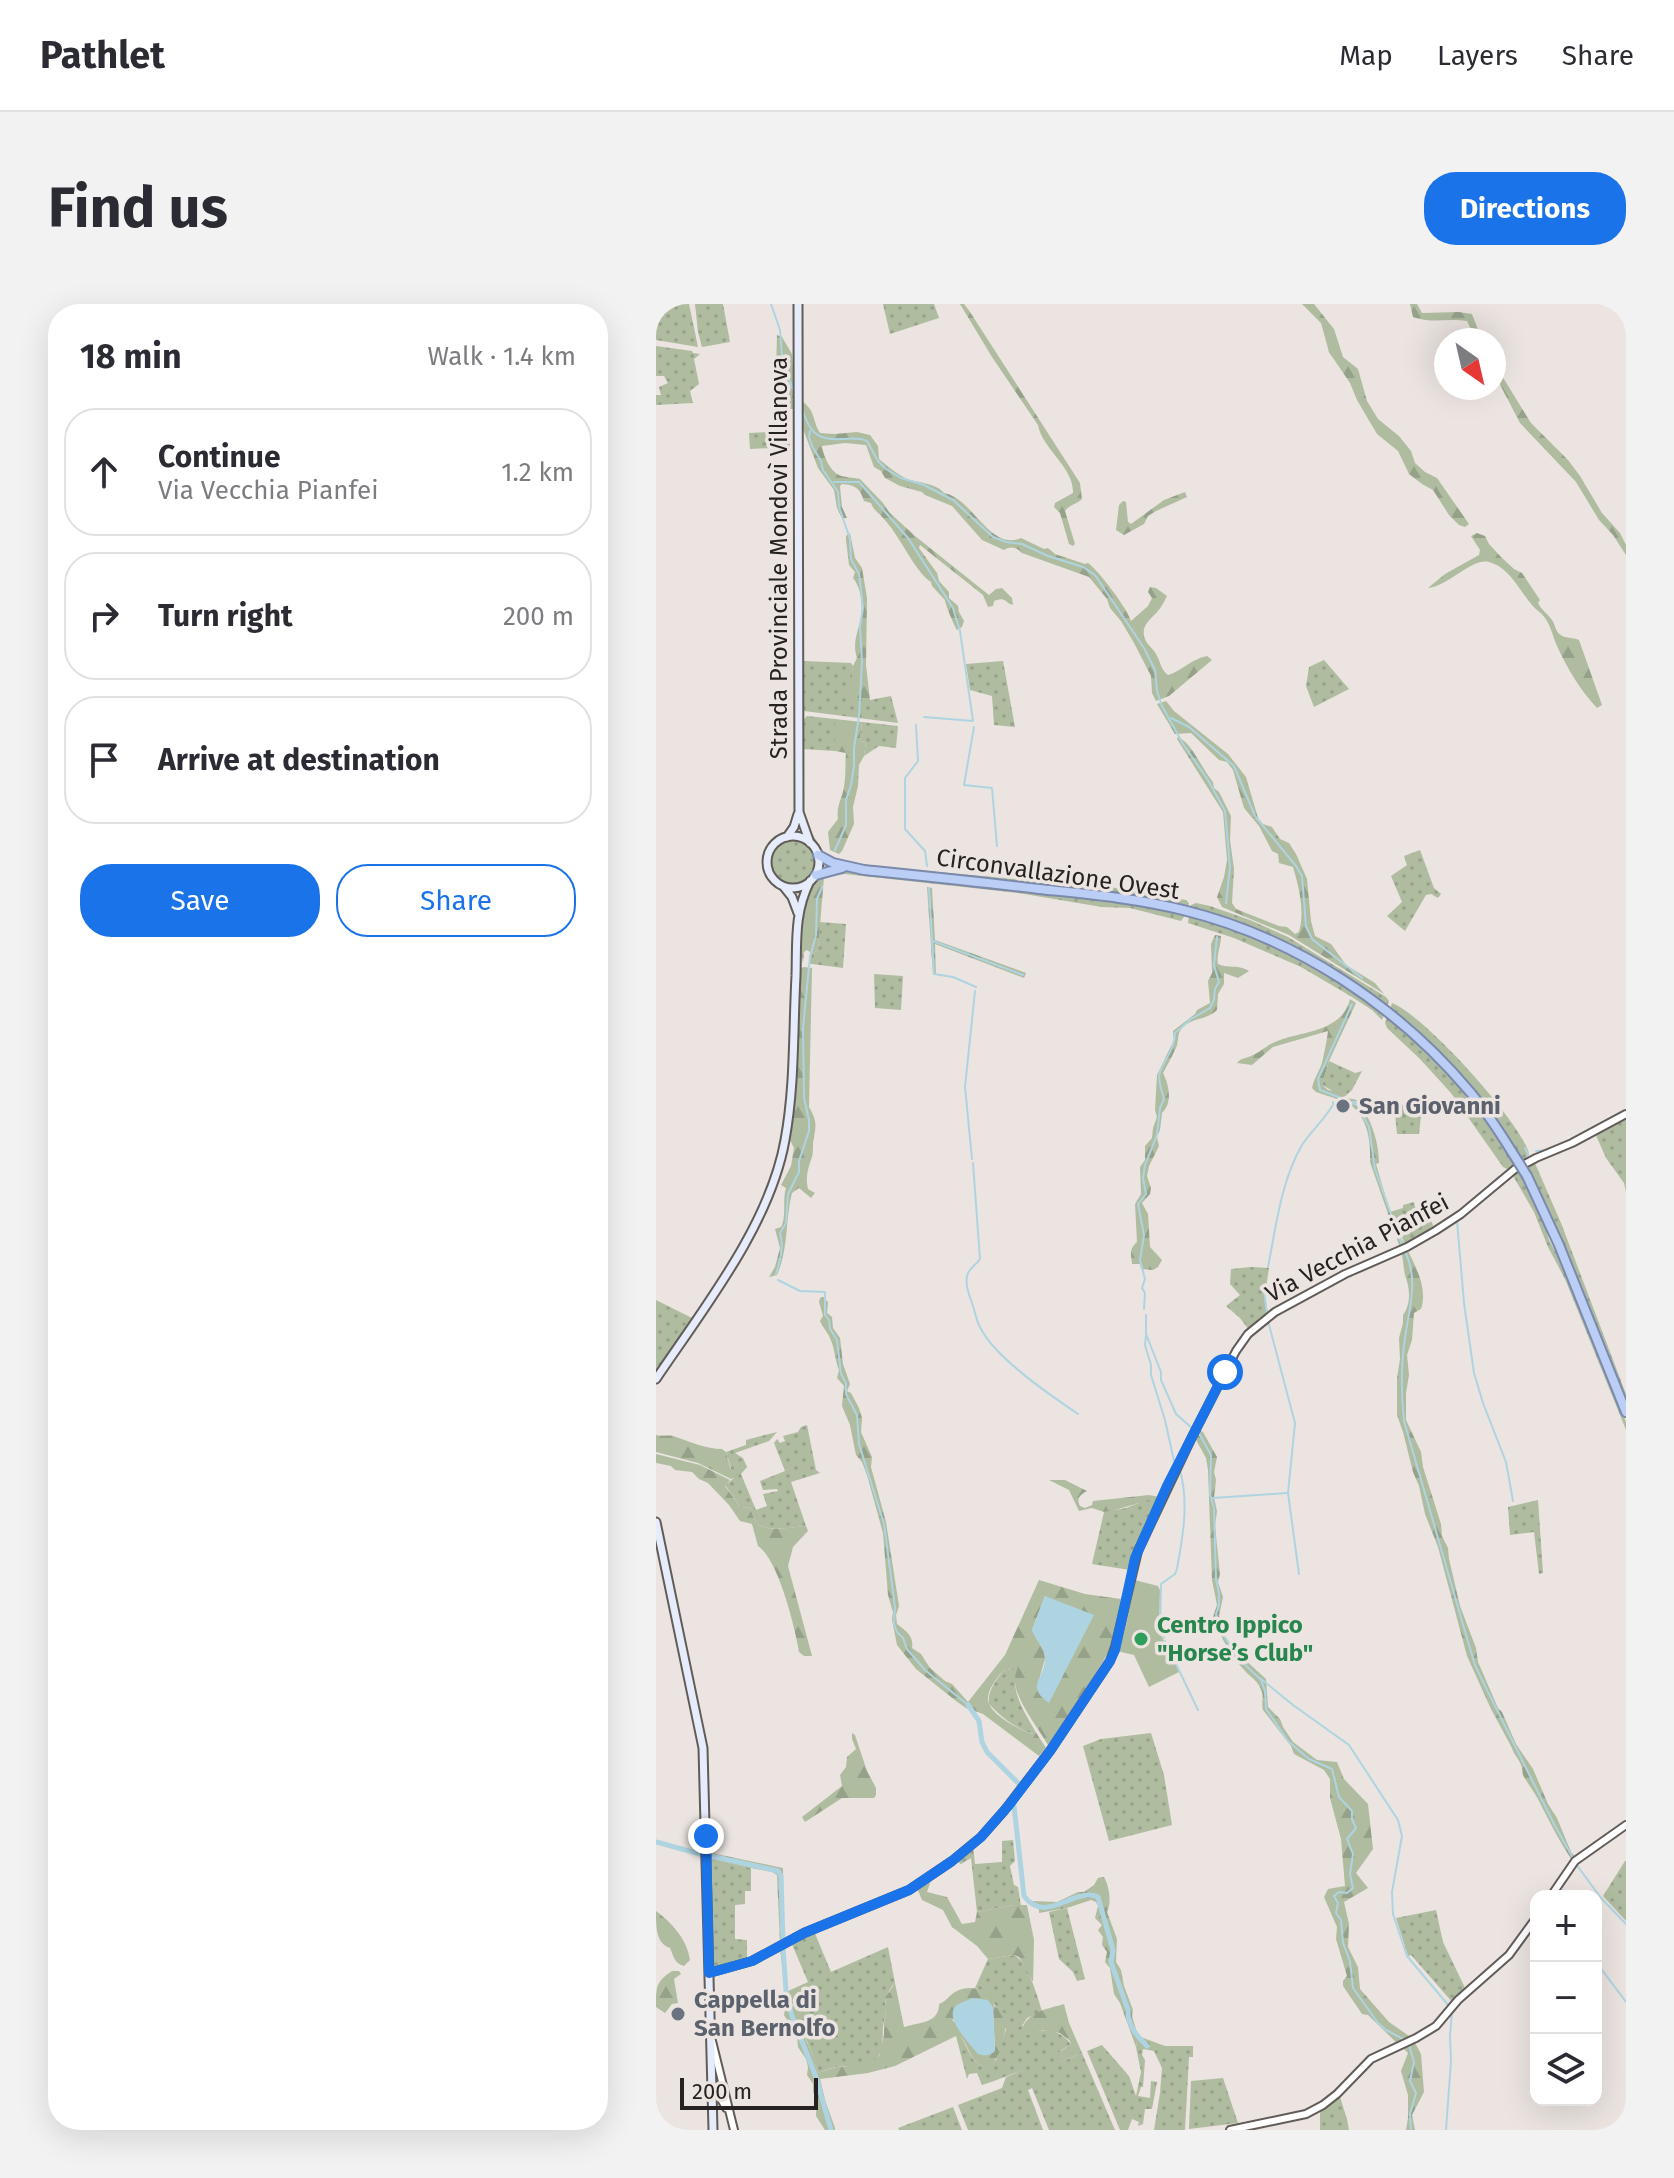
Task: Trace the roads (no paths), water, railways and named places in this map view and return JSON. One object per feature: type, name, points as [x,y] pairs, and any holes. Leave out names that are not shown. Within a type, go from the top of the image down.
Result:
[{"type":"highway","points":[[818,855],[849,867]]},
{"type":"highway","points":[[813,878],[834,869],[849,867]]},
{"type":"highway","name":"Circonvallazione Ovest","points":[[849,867],[1118,897],[1197,913],[1295,953],[1388,1012],[1470,1092],[1527,1176],[1559,1245],[1626,1412]]},
{"type":"main road","name":"Strada Provinciale Mondovì Villanova","points":[[787,837],[799,812],[798,304]]},
{"type":"main road","name":"Strada Provinciale Mondovì Villanova","points":[[799,812],[810,843]]},
{"type":"main road","points":[[656,1379],[698,1319],[745,1241],[781,1159],[791,1097],[798,913],[818,867],[818,855],[810,843],[798,837],[787,837],[774,844],[766,861],[770,876],[792,897],[798,913]]},
{"type":"main road","points":[[784,887],[799,888],[813,878]]},
{"type":"main road","points":[[656,1522],[703,1748],[713,2130]]},
{"type":"street","name":"Via Vecchia Pianfei","points":[[709,1973],[752,1961],[804,1933],[913,1888],[962,1853],[996,1821],[1050,1751],[1110,1661],[1135,1558],[1194,1431],[1249,1332],[1264,1318],[1335,1279],[1428,1236],[1461,1214],[1512,1171],[1626,1114]]},
{"type":"street","points":[[1555,1890],[1575,1861],[1626,1825]]},
{"type":"street","points":[[1230,2130],[1314,2111],[1334,2097],[1367,2062],[1436,2026],[1458,2000],[1509,1955],[1530,1926]]},
{"type":"street","points":[[710,2038],[734,2130]]},
{"type":"street","points":[[723,2086],[718,2081],[711,2083],[729,2115]]},
{"type":"street","points":[[712,2115],[719,2108],[729,2115]]},
{"type":"water","points":[[1045,1596],[1094,1615],[1049,1703],[1037,1687],[1045,1658],[1032,1630]]},
{"type":"water","points":[[973,1998],[988,2000],[993,2007],[995,2051],[989,2055],[978,2054],[953,2018],[956,2006]]},
{"type":"waterway","points":[[771,304],[780,330],[782,356],[795,394]]},
{"type":"waterway","points":[[801,407],[810,428],[819,436],[867,441],[886,469],[953,500],[993,537],[1022,544],[1083,567],[1095,575],[1144,648],[1155,670],[1162,706],[1225,811],[1230,867],[1226,903]]},
{"type":"waterway","points":[[810,431],[809,437],[823,470],[838,492],[839,507],[850,539],[851,559],[859,574],[863,608],[854,766],[846,800],[846,825],[835,850]]},
{"type":"waterway","points":[[834,482],[859,482],[908,538],[953,608],[960,631],[973,721],[924,717]]},
{"type":"waterway","points":[[1171,718],[1189,727],[1234,766],[1255,816],[1302,876],[1306,926],[1312,939],[1362,978]]},
{"type":"waterway","points":[[916,725],[918,761],[905,778],[905,829],[925,851],[927,866]]},
{"type":"waterway","points":[[974,727],[964,785],[992,788],[997,846]]},
{"type":"waterway","points":[[776,1274],[788,1194],[799,1172],[799,1161],[809,1131],[804,1098],[803,1028],[810,957],[816,935],[817,899],[822,887]]},
{"type":"waterway","points":[[929,888],[934,974],[953,977],[976,987]]},
{"type":"waterway","points":[[1144,1309],[1145,1293],[1142,1288],[1145,1279],[1140,1260],[1144,1235],[1138,1204],[1146,1194],[1143,1178],[1145,1165],[1157,1135],[1164,1099],[1159,1075],[1172,1049],[1175,1033],[1210,1008],[1214,1000],[1219,982],[1214,965],[1217,937]]},
{"type":"waterway","points":[[933,941],[1023,975]]},
{"type":"waterway","points":[[972,1159],[965,1087],[975,991]]},
{"type":"waterway","points":[[1341,1098],[1320,1090],[1318,1079],[1352,1004]]},
{"type":"waterway","points":[[1345,1100],[1357,1105],[1369,1127],[1375,1169],[1402,1245]]},
{"type":"waterway","points":[[1268,1267],[1289,1174],[1302,1145],[1333,1102]]},
{"type":"waterway","points":[[1352,1102],[1399,1106]]},
{"type":"waterway","points":[[1423,1108],[1460,1114]]},
{"type":"waterway","points":[[1521,1162],[1527,1158],[1525,1148]]},
{"type":"waterway","points":[[1536,1151],[1547,1150]]},
{"type":"waterway","points":[[973,1163],[980,1259],[969,1271],[967,1281],[979,1324],[987,1339],[1010,1363],[1078,1414]]},
{"type":"waterway","points":[[1509,1169],[1516,1165]]},
{"type":"waterway","points":[[1458,1213],[1499,1177]]},
{"type":"waterway","points":[[1457,1221],[1474,1373],[1506,1462],[1513,1501]]},
{"type":"waterway","points":[[1405,1251],[1412,1284],[1403,1359],[1404,1421],[1475,1665],[1487,1690]]},
{"type":"waterway","points":[[778,1280],[800,1291],[825,1292],[825,1315],[837,1340],[846,1394],[857,1415],[859,1444],[884,1524],[895,1607],[894,1624],[907,1649],[925,1670],[968,1705]]},
{"type":"waterway","points":[[1264,1290],[1267,1314]]},
{"type":"waterway","points":[[1146,1315],[1146,1334],[1176,1414],[1200,1435],[1211,1455],[1210,1494],[1214,1508],[1219,1593],[1216,1614],[1219,1628],[1238,1658],[1261,1680],[1266,1709],[1288,1741],[1309,1759],[1332,1769],[1339,1797],[1352,1811],[1356,1828],[1347,1839],[1353,1854],[1350,1874],[1353,1888],[1334,1896],[1338,1903],[1336,1913],[1341,1920],[1343,1943],[1350,1961],[1353,1988],[1378,2023],[1405,2040]]},
{"type":"waterway","points":[[1268,1321],[1295,1423],[1288,1493],[1299,1574]]},
{"type":"waterway","points":[[1146,1335],[1151,1375],[1174,1461]]},
{"type":"waterway","points":[[1164,1638],[1160,1631],[1161,1584],[1175,1574],[1183,1532],[1185,1507],[1180,1470]]},
{"type":"waterway","points":[[1213,1498],[1287,1493]]},
{"type":"waterway","points":[[1165,1641],[1198,1710]]},
{"type":"waterway","points":[[1260,1678],[1349,1745],[1398,1820],[1402,1836],[1392,1892],[1393,1914],[1407,1956],[1449,2006]]},
{"type":"waterway","points":[[1488,1692],[1573,1858]]},
{"type":"waterway","points":[[968,1705],[979,1721],[987,1752],[1020,1785]]},
{"type":"waterway","points":[[1014,1806],[1024,1896],[1041,1907],[1051,1907],[1079,1896],[1098,1897],[1113,1950],[1111,1962],[1129,2021],[1147,2046]]},
{"type":"waterway","points":[[656,1842],[700,1854]]},
{"type":"waterway","points":[[711,1856],[778,1871],[781,1876],[783,1942]]},
{"type":"waterway","points":[[1576,1864],[1601,1898],[1626,1924]]},
{"type":"waterway","points":[[783,1947],[786,1991],[792,2016],[816,2077],[831,2130]]},
{"type":"waterway","points":[[1602,1970],[1626,2002]]},
{"type":"waterway","points":[[1446,2130],[1452,2012]]},
{"type":"waterway","points":[[1409,2045],[1414,2062],[1410,2081],[1416,2093],[1410,2114],[1411,2130]]},
{"type":"place","name":"San Giovanni","points":[[1343,1106]]},
{"type":"place","name":"Centro Ippico \"Horse’s Club\"","points":[[1141,1639]]},
{"type":"place","name":"Cappella di San Bernolfo","points":[[678,2014]]}]
